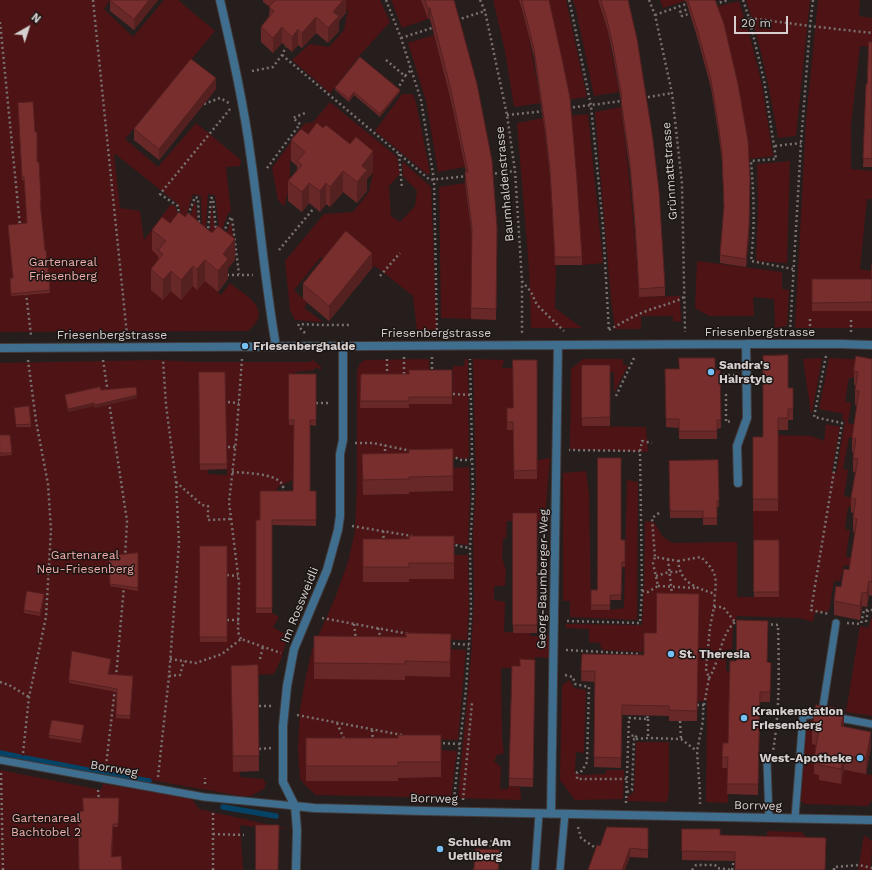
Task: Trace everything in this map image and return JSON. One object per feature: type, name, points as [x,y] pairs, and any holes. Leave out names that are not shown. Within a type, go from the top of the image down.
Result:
[{"type":"street","points":[[220,0],[240,90],[251,158],[276,346]]},
{"type":"street","name":"Friesenbergstrasse","points":[[0,348],[686,344],[872,345]]},
{"type":"street","points":[[738,483],[737,446],[747,418],[746,344]]},
{"type":"street","name":"Georg-Baumberger-Weg","points":[[551,814],[558,345]]},
{"type":"street","name":"Im Rossweidli","points":[[296,870],[297,830],[295,806],[283,782],[283,726],[286,686],[294,649],[328,570],[338,530],[340,516],[340,454],[343,440],[343,346]]},
{"type":"street","name":"Borrweg","points":[[295,806],[314,808],[539,814],[872,820]]},
{"type":"lane","points":[[795,818],[803,716],[822,713],[836,624]]},
{"type":"lane","points":[[845,719],[872,724]]},
{"type":"lane","name":"Borrweg","points":[[1,760],[104,780],[214,798],[295,806]]},
{"type":"lane","points":[[767,762],[769,818]]},
{"type":"lane","points":[[534,870],[539,814]]},
{"type":"lane","points":[[560,870],[565,814]]},
{"type":"path","points":[[93,0],[127,335]]},
{"type":"path","points":[[386,0],[401,38],[420,100],[434,180],[437,334]]},
{"type":"path","name":"Baumhaldenstrasse","points":[[480,0],[485,11],[507,115],[515,171],[522,281],[522,345]]},
{"type":"path","points":[[569,0],[591,106],[603,226],[609,331],[622,322],[676,302],[684,297]]},
{"type":"path","name":"Grünmattstrasse","points":[[650,0],[655,15],[672,93],[682,184],[686,344]]},
{"type":"path","points":[[715,5],[728,0]]},
{"type":"path","points":[[743,0],[750,18],[764,80],[776,159],[751,161],[755,203],[754,235],[751,261],[793,269]]},
{"type":"path","points":[[790,344],[801,143],[813,0]]},
{"type":"path","points":[[655,15],[693,2]]},
{"type":"path","points":[[692,8],[680,12],[682,16],[695,12]]},
{"type":"path","points":[[451,22],[485,11]]},
{"type":"path","points":[[750,18],[872,33]]},
{"type":"path","points":[[0,22],[20,228]]},
{"type":"path","points":[[401,38],[438,26]]},
{"type":"path","points":[[252,71],[272,67],[282,56],[286,47]]},
{"type":"path","points":[[282,56],[430,180],[472,176]]},
{"type":"path","points":[[386,60],[405,76]]},
{"type":"path","points":[[397,90],[411,69]]},
{"type":"path","points":[[641,98],[672,93]]},
{"type":"path","points":[[179,218],[178,206],[160,194],[234,105],[220,98],[204,104]]},
{"type":"path","points":[[564,109],[627,100]]},
{"type":"path","points":[[507,115],[550,110]]},
{"type":"path","points":[[267,168],[300,124],[293,118],[305,113]]},
{"type":"path","points":[[775,146],[801,143]]},
{"type":"path","points":[[399,153],[402,188]]},
{"type":"path","points":[[485,174],[515,171]]},
{"type":"path","points":[[186,220],[195,197],[198,198],[200,231],[208,231],[210,198],[213,198],[217,234],[223,235],[231,217],[232,218],[238,274]]},
{"type":"path","points":[[279,250],[314,208]]},
{"type":"path","points":[[380,276],[400,253]]},
{"type":"path","points":[[223,275],[258,275]]},
{"type":"path","points":[[522,281],[531,292],[538,305],[566,333]]},
{"type":"path","points":[[26,292],[31,335]]},
{"type":"path","points":[[851,317],[851,332]]},
{"type":"path","points":[[810,318],[810,332]]},
{"type":"path","points":[[307,334],[298,326],[299,324],[350,325]]},
{"type":"path","points":[[826,355],[814,417],[842,423],[811,610],[828,613],[836,624]]},
{"type":"path","points":[[387,356],[387,379]]},
{"type":"path","points":[[404,356],[404,379]]},
{"type":"path","points":[[432,356],[432,375]]},
{"type":"path","points":[[454,801],[471,612],[470,548],[473,496],[471,460],[470,356]]},
{"type":"path","points":[[616,396],[635,356]]},
{"type":"path","points":[[103,357],[127,521],[125,560]]},
{"type":"path","points":[[158,788],[158,775],[169,676],[179,544],[176,482],[166,405],[163,357]]},
{"type":"path","points":[[21,764],[28,697],[46,617],[51,530],[48,484],[36,421],[28,358]]},
{"type":"path","points":[[242,358],[236,447],[228,502],[238,576],[238,632],[241,639],[285,655]]},
{"type":"path","points":[[453,394],[470,395]]},
{"type":"path","points":[[726,394],[726,422],[746,421]]},
{"type":"path","points":[[228,402],[239,403]]},
{"type":"path","points":[[316,403],[333,403]]},
{"type":"path","points":[[554,620],[640,623],[642,591],[640,451],[642,441],[652,443]]},
{"type":"path","points":[[354,443],[373,443],[414,451]]},
{"type":"path","points":[[385,445],[385,459]]},
{"type":"path","points":[[228,447],[236,447]]},
{"type":"path","points":[[400,448],[402,454]]},
{"type":"path","points":[[556,450],[640,451]]},
{"type":"path","points":[[448,457],[455,457],[459,460],[471,460]]},
{"type":"path","points":[[232,472],[265,475],[277,480],[282,484],[285,496]]},
{"type":"path","points":[[176,482],[202,504],[208,506],[208,520],[231,519]]},
{"type":"path","points":[[658,513],[652,518],[655,557],[653,563],[658,586]]},
{"type":"path","points":[[352,526],[418,537]]},
{"type":"path","points":[[383,531],[385,545]]},
{"type":"path","points":[[399,534],[401,540]]},
{"type":"path","points":[[444,543],[452,543],[458,546],[470,548]]},
{"type":"path","points":[[655,557],[678,561],[701,557],[710,566],[717,579],[706,669],[709,678]]},
{"type":"path","points":[[668,559],[672,600]]},
{"type":"path","points":[[678,561],[683,578],[696,588]]},
{"type":"path","points":[[656,576],[669,572],[680,572]]},
{"type":"path","points":[[227,575],[238,576]]},
{"type":"path","points":[[116,678],[124,584]]},
{"type":"path","points":[[642,591],[648,592],[658,586],[696,588],[715,594]]},
{"type":"path","points":[[714,606],[723,607],[735,622]]},
{"type":"path","points":[[862,620],[864,610],[870,610],[866,622]]},
{"type":"path","points":[[322,618],[411,635]]},
{"type":"path","points":[[227,620],[239,620]]},
{"type":"path","points":[[700,804],[697,751],[709,678],[729,627],[735,622],[742,622]]},
{"type":"path","points":[[354,624],[357,644]]},
{"type":"path","points":[[764,624],[778,625],[779,677],[776,735],[772,760],[767,762]]},
{"type":"path","points":[[378,628],[381,643]]},
{"type":"path","points":[[399,632],[400,639]]},
{"type":"path","points":[[170,659],[196,663],[222,654],[241,639]]},
{"type":"path","points":[[441,643],[469,645]]},
{"type":"path","points":[[260,659],[263,646]]},
{"type":"path","points":[[554,649],[641,654]]},
{"type":"path","points":[[169,676],[180,675],[184,661]]},
{"type":"path","points":[[553,673],[573,677],[575,684],[589,687],[587,762],[582,771],[578,772],[577,779],[627,779]]},
{"type":"path","points":[[0,682],[9,685],[28,697]]},
{"type":"path","points":[[99,804],[98,789],[104,780],[115,686]]},
{"type":"path","points":[[463,801],[472,703]]},
{"type":"path","points":[[697,705],[704,705]]},
{"type":"path","points":[[259,706],[276,706]]},
{"type":"path","points":[[297,715],[407,736]]},
{"type":"path","points":[[626,804],[629,718],[647,717],[648,738]]},
{"type":"path","points":[[680,721],[682,739]]},
{"type":"path","points":[[337,723],[346,745]]},
{"type":"path","points":[[372,729],[374,744]]},
{"type":"path","points":[[387,732],[390,738]]},
{"type":"path","points":[[629,736],[636,735],[636,738],[682,739],[697,751]]},
{"type":"path","points":[[627,792],[632,790],[634,738],[636,738]]},
{"type":"path","points":[[436,743],[460,744]]},
{"type":"path","points":[[259,749],[276,748]]},
{"type":"path","points":[[1,760],[3,870]]},
{"type":"path","points":[[212,870],[214,798]]},
{"type":"path","points":[[577,825],[581,838],[601,852]]},
{"type":"path","points":[[213,834],[244,835]]},
{"type":"path","points":[[490,858],[492,837]]},
{"type":"path","points":[[692,870],[696,865],[715,865],[717,868],[732,870],[735,856]]},
{"type":"path","points":[[834,870],[834,868],[859,865],[872,868]]},
{"type":"green space","name":"Gartenareal Friesenberg","points":[[0,0],[110,0],[104,9],[133,37],[164,0],[178,0],[215,31],[125,139],[158,167],[196,123],[241,160],[240,166],[226,167],[231,212],[228,213],[222,230],[219,229],[215,195],[208,194],[206,227],[202,226],[201,196],[193,194],[186,216],[182,215],[178,204],[114,153],[120,208],[140,211],[144,240],[171,204],[176,207],[178,220],[188,224],[195,200],[199,233],[210,233],[211,202],[216,235],[225,237],[231,222],[236,255],[233,258],[161,258],[171,291],[187,290],[208,276],[210,285],[221,295],[230,283],[250,298],[258,310],[259,316],[248,331],[0,332]]},
{"type":"green space","points":[[339,0],[380,0],[390,22],[359,56],[330,93],[292,60],[310,44],[329,47],[344,30],[348,11]]},
{"type":"green space","points":[[391,0],[421,0],[428,19],[402,28]]},
{"type":"green space","points":[[493,0],[519,0],[527,27],[541,103],[514,107],[505,51]]},
{"type":"green space","points":[[547,0],[566,0],[587,97],[568,100]]},
{"type":"green space","points":[[573,0],[598,0],[607,28],[619,92],[594,96]]},
{"type":"green space","points":[[660,0],[684,0],[685,1],[663,8]]},
{"type":"green space","points":[[746,0],[810,0],[796,136],[778,138],[765,68]]},
{"type":"green space","points":[[818,0],[860,0],[859,16],[872,18],[872,47],[860,46],[851,125],[851,169],[872,171],[872,199],[867,199],[860,269],[871,271],[872,287],[812,288],[812,311],[872,311],[872,328],[795,328],[806,120]]},
{"type":"green space","points":[[739,1],[762,85],[773,156],[749,159],[715,7]]},
{"type":"green space","points":[[434,35],[451,101],[465,167],[438,172],[426,101],[408,43]]},
{"type":"green space","points":[[402,94],[413,94],[416,102],[430,172],[428,175],[375,131]]},
{"type":"green space","points":[[330,102],[397,157],[400,174],[389,186],[391,216],[400,222],[415,206],[417,191],[403,176],[402,161],[431,187],[437,330],[417,330],[413,296],[375,266],[372,268],[346,247],[331,265],[321,257],[294,290],[307,303],[304,308],[323,322],[295,320],[290,310],[285,261],[324,214],[353,212],[369,192],[373,172],[364,164],[370,155],[346,146],[305,144],[290,160],[290,185],[284,207],[278,200],[272,168],[304,124],[313,122]]},
{"type":"green space","points":[[621,107],[632,202],[639,297],[680,296],[681,322],[673,321],[673,316],[641,316],[641,329],[615,329],[611,300],[595,112]]},
{"type":"green space","points":[[588,114],[603,263],[582,265],[570,116]]},
{"type":"green space","points":[[543,118],[550,177],[556,269],[555,308],[582,328],[531,328],[529,269],[517,123]]},
{"type":"green space","points":[[790,161],[787,263],[756,261],[758,206],[757,164]]},
{"type":"green space","points":[[465,183],[472,239],[471,319],[441,318],[439,187]]},
{"type":"green space","points":[[697,261],[782,272],[782,289],[789,290],[787,326],[775,328],[774,299],[753,297],[754,316],[709,316],[695,308]]},
{"type":"green space","points":[[822,358],[812,413],[811,413],[803,359]]},
{"type":"green space","points":[[829,358],[872,360],[856,370],[853,378],[849,378],[845,401],[851,403],[848,423],[856,425],[854,438],[849,437],[843,469],[848,470],[844,496],[853,498],[852,507],[848,507],[845,529],[850,530],[846,557],[852,558],[851,566],[844,565],[840,581],[834,581],[829,611],[815,613],[813,622],[800,618],[737,616],[733,627],[732,649],[726,650],[726,671],[730,672],[728,754],[722,767],[728,768],[728,803],[706,802],[707,701],[697,701],[699,604],[656,643],[644,643],[643,652],[602,650],[600,643],[589,642],[589,629],[566,628],[566,624],[642,625],[645,521],[654,522],[662,536],[672,543],[737,542],[737,597],[754,597],[753,511],[775,435],[811,436],[824,441],[826,424],[840,427],[832,472],[836,473],[845,421],[842,419],[843,414],[819,409]]},
{"type":"green space","points":[[429,359],[430,377],[360,407],[408,408],[409,404],[452,404],[453,366],[464,366],[465,359],[468,359],[469,456],[467,459],[433,456],[363,469],[363,495],[453,491],[453,468],[469,467],[470,499],[468,545],[433,542],[363,582],[409,582],[409,579],[454,578],[454,555],[468,555],[469,606],[467,640],[429,639],[406,649],[405,676],[451,649],[466,650],[458,740],[421,739],[306,781],[398,781],[398,778],[441,750],[457,751],[451,798],[316,795],[300,779],[298,750],[300,709],[312,650],[335,598],[348,562],[355,531],[357,482],[357,371],[360,363],[365,360]]},
{"type":"green space","points":[[473,359],[504,360],[502,368],[513,368],[513,416],[507,430],[513,430],[537,460],[550,458],[545,519],[537,522],[507,521],[506,538],[503,539],[502,558],[506,571],[505,586],[494,586],[494,600],[505,602],[504,632],[530,633],[530,636],[550,636],[549,658],[535,657],[535,668],[501,668],[502,739],[504,753],[497,755],[494,761],[501,767],[500,789],[508,789],[509,786],[520,787],[521,800],[458,798],[471,657],[474,598],[473,535],[476,486]]},
{"type":"green space","points":[[583,359],[623,359],[623,365],[628,365],[614,393],[614,372],[582,374],[582,426],[646,427],[648,452],[570,449],[571,369]]},
{"type":"green space","name":"Gartenareal Neu-Friesenberg","points":[[156,360],[198,362],[310,362],[313,360],[321,367],[321,370],[316,367],[314,370],[296,372],[289,379],[289,425],[294,425],[293,480],[279,486],[272,496],[260,496],[272,613],[279,617],[273,627],[288,636],[281,659],[274,674],[237,676],[240,777],[263,779],[266,783],[264,789],[251,796],[242,796],[0,751],[0,363]],"holes":[[[199,378],[225,378],[227,475],[208,474],[208,470],[200,469]]]},
{"type":"green space","points":[[586,471],[589,493],[591,610],[624,608],[627,480],[638,482],[637,620],[570,617],[570,601],[563,601],[563,473]]},
{"type":"green space","points":[[872,616],[872,716],[846,712],[860,626],[868,628]]},
{"type":"green space","points":[[570,680],[574,688],[586,690],[584,753],[576,752],[575,773],[581,775],[605,774],[607,770],[624,770],[623,799],[575,800],[560,780],[562,685]]},
{"type":"green space","points":[[811,720],[815,720],[819,745],[820,775],[841,784],[844,770],[872,775],[872,800],[868,806],[805,804],[801,801],[806,727]]},
{"type":"green space","points":[[636,742],[669,742],[669,792],[667,802],[627,801],[628,796],[634,792]]},
{"type":"green space","name":"Gartenareal Bachtobel 2","points":[[0,770],[101,790],[103,784],[191,798],[199,809],[293,830],[240,825],[243,870],[0,870]]},
{"type":"green space","points":[[767,831],[801,832],[808,839],[767,845]]},
{"type":"green space","points":[[864,835],[872,841],[871,870],[858,870]]},
{"type":"building","points":[[110,0],[149,0],[134,19]]},
{"type":"building","points":[[276,0],[343,0],[333,12],[339,16],[328,28],[316,17],[302,33],[298,29],[292,37],[282,27],[273,38],[261,27],[274,11],[269,7]]},
{"type":"building","points":[[425,0],[454,0],[477,84],[492,161],[497,228],[496,309],[471,308],[472,228],[465,172],[468,172],[451,90],[430,8],[428,8]]},
{"type":"building","points":[[522,0],[549,0],[570,98],[582,257],[555,257],[550,169],[545,125],[534,49]]},
{"type":"building","points":[[601,0],[628,0],[637,39],[653,140],[659,191],[665,287],[639,289],[630,164],[622,98],[613,46]]},
{"type":"building","points":[[688,0],[715,0],[724,24],[738,84],[748,141],[750,178],[749,226],[746,259],[720,255],[724,206],[722,153],[719,129],[711,80]]},
{"type":"building","points":[[869,42],[872,42],[872,159],[863,158]]},
{"type":"building","points":[[360,57],[400,90],[380,114],[354,92],[349,99],[335,88]]},
{"type":"building","points":[[191,59],[216,78],[159,149],[134,129]]},
{"type":"building","points":[[33,102],[35,132],[37,132],[37,162],[39,162],[40,201],[50,290],[11,294],[10,278],[13,278],[8,225],[27,223],[24,177],[22,177],[18,103]]},
{"type":"building","points":[[317,123],[323,128],[326,125],[350,144],[356,137],[373,151],[362,166],[367,170],[357,182],[343,171],[330,187],[326,183],[320,191],[309,183],[302,192],[288,181],[302,165],[297,161],[305,152],[291,140],[301,129],[308,134]]},
{"type":"building","points":[[179,212],[185,217],[188,213],[212,233],[218,226],[235,239],[223,254],[228,259],[218,271],[205,260],[197,269],[193,266],[181,280],[171,271],[163,280],[151,269],[163,254],[158,250],[166,241],[152,230],[162,217],[170,223]]},
{"type":"building","points":[[346,231],[372,253],[329,306],[303,284]]},
{"type":"building","points":[[872,264],[872,302],[812,303],[812,279],[871,279]]},
{"type":"building","points":[[788,355],[788,388],[793,388],[793,409],[788,409],[788,418],[778,418],[778,499],[753,499],[753,437],[763,437],[763,356]]},
{"type":"building","points":[[856,356],[872,359],[872,582],[869,581],[867,593],[862,592],[860,606],[834,601],[836,586],[841,587],[844,569],[849,570],[857,519],[853,518],[856,499],[851,498],[858,459],[853,458],[856,439],[852,438],[859,391],[855,390],[858,372],[854,371]]},
{"type":"building","points":[[679,358],[715,358],[715,370],[720,370],[721,420],[717,420],[717,431],[679,431],[679,419],[666,419],[665,369],[679,369]]},
{"type":"building","points":[[513,360],[537,360],[537,470],[514,471],[513,422],[507,422],[507,408],[513,408]]},
{"type":"building","points":[[582,365],[610,365],[610,417],[582,418]]},
{"type":"building","points":[[409,370],[452,370],[452,397],[409,397],[409,401],[360,401],[361,374],[409,374]]},
{"type":"building","points":[[199,372],[225,372],[227,464],[200,464]]},
{"type":"building","points":[[289,374],[316,374],[316,420],[310,420],[310,491],[316,491],[316,520],[272,520],[272,608],[256,608],[256,520],[260,520],[260,491],[293,491],[294,420],[289,420]]},
{"type":"building","points":[[100,387],[101,390],[136,387],[137,395],[95,405],[94,403],[68,409],[65,395]]},
{"type":"building","points":[[29,406],[31,424],[16,425],[14,408]]},
{"type":"building","points":[[0,435],[10,435],[12,453],[0,453]]},
{"type":"building","points":[[453,449],[453,476],[363,480],[362,454],[409,453],[409,450]]},
{"type":"building","points":[[598,458],[621,458],[621,540],[625,540],[625,562],[622,562],[621,595],[610,595],[610,605],[591,605],[591,590],[597,590]]},
{"type":"building","points":[[718,460],[719,501],[717,501],[717,518],[703,518],[703,511],[670,511],[669,461]]},
{"type":"building","points":[[513,513],[537,513],[537,625],[513,625]]},
{"type":"building","points":[[409,536],[454,536],[454,563],[409,563],[409,567],[363,567],[363,539],[409,539]]},
{"type":"building","points":[[754,540],[779,540],[779,592],[754,592]]},
{"type":"building","points":[[200,546],[227,546],[227,637],[200,637]]},
{"type":"building","points":[[138,553],[138,588],[110,584],[109,556]]},
{"type":"building","points":[[27,591],[44,594],[40,613],[24,610]]},
{"type":"building","name":"St. Theresia","points":[[657,593],[699,594],[697,711],[669,710],[669,706],[622,705],[621,758],[594,757],[595,671],[581,671],[582,654],[644,655],[644,633],[656,633]]},
{"type":"building","name":"Krankenstation Friesenberg","points":[[737,620],[768,621],[767,662],[771,663],[770,692],[760,692],[758,784],[727,784],[728,757],[722,757],[723,743],[728,743],[730,661],[736,661]]},
{"type":"building","points":[[406,633],[451,634],[450,662],[405,661],[405,664],[314,663],[314,636],[406,637]]},
{"type":"building","points":[[72,651],[111,659],[108,674],[133,676],[130,716],[116,715],[117,689],[69,680]]},
{"type":"building","points":[[520,659],[535,660],[533,779],[509,778],[512,666],[520,666]]},
{"type":"building","points":[[258,665],[259,756],[233,756],[231,666]]},
{"type":"building","points":[[816,705],[844,709],[841,726],[871,732],[866,759],[844,755],[841,769],[819,765],[820,760],[814,759],[819,730],[812,729]]},
{"type":"building","points":[[52,720],[84,725],[81,740],[49,735]]},
{"type":"building","points":[[398,735],[441,735],[441,762],[398,762],[398,766],[306,766],[306,738],[398,738]]},
{"type":"building","points":[[83,798],[119,798],[118,824],[113,824],[111,857],[121,856],[122,870],[79,870],[78,812],[83,811]]},
{"type":"building","points":[[256,825],[279,825],[278,870],[256,870]]},
{"type":"building","points":[[607,827],[648,828],[648,850],[630,848],[622,870],[588,870],[597,845],[600,846]]},
{"type":"building","points":[[682,829],[720,829],[720,835],[826,838],[825,870],[735,870],[735,852],[682,851]]},
{"type":"building","points":[[476,849],[500,850],[498,870],[474,870]]},
{"type":"waterway","points":[[0,753],[20,757]]},
{"type":"waterway","points":[[25,758],[103,773]]},
{"type":"waterway","points":[[108,774],[149,781]]},
{"type":"waterway","points":[[223,807],[276,816]]},
{"type":"place","name":"Friesenberghalde","points":[[245,346]]},
{"type":"place","name":"Sandra's Hairstyle","points":[[711,372]]},
{"type":"place","name":"St. Theresia","points":[[671,654]]},
{"type":"place","name":"Krankenstation Friesenberg","points":[[744,718]]},
{"type":"place","name":"West-Apotheke","points":[[860,758]]},
{"type":"place","name":"Schule Am Uetliberg","points":[[440,849]]}]
